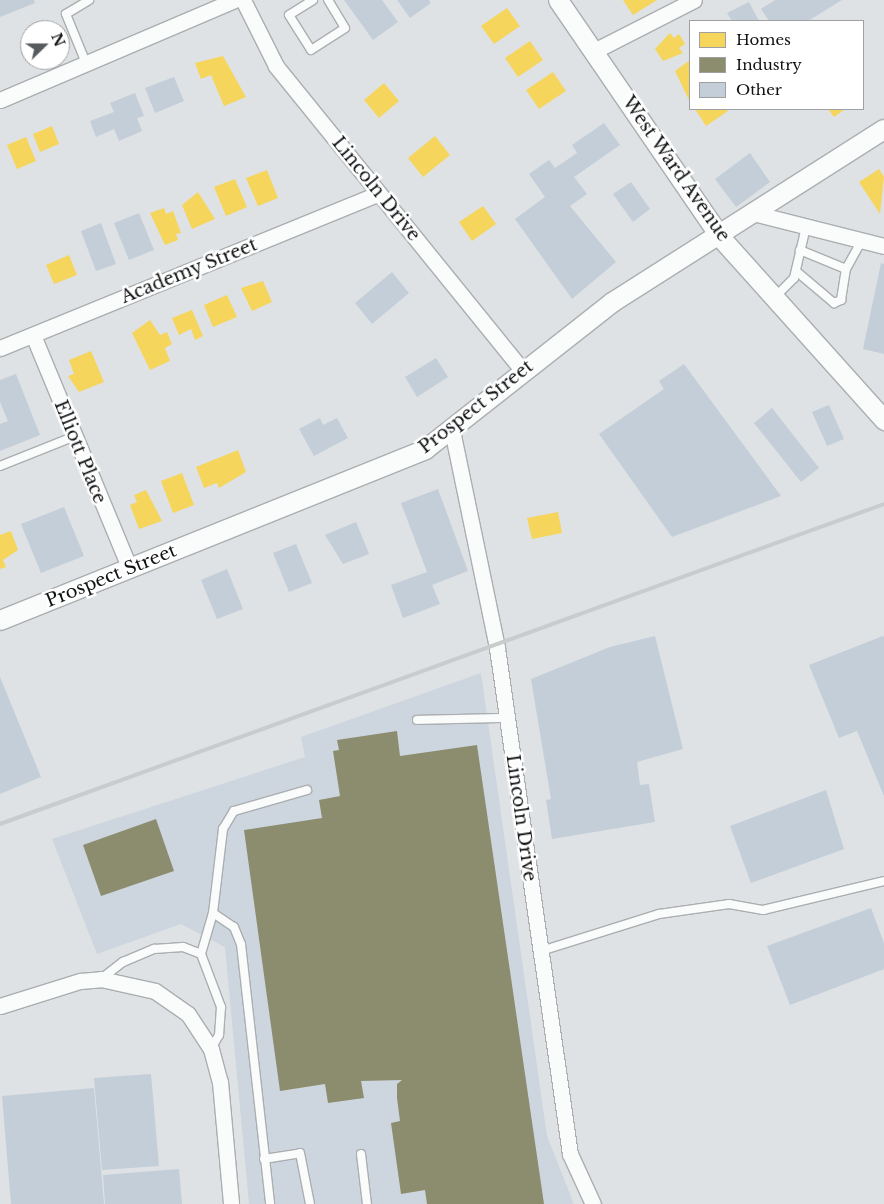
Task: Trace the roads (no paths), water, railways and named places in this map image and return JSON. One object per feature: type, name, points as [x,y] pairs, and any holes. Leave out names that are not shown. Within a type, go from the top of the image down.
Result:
[{"type":"street","points":[[0,100],[234,0]]},
{"type":"street","name":"Lincoln Drive","points":[[243,0],[276,66],[522,370]]},
{"type":"street","name":"West Ward Avenue","points":[[558,0],[720,237],[776,296],[884,420]]},
{"type":"street","points":[[594,51],[694,0]]},
{"type":"street","name":"Prospect Street","points":[[0,620],[401,462],[452,430],[522,370],[612,302],[757,214],[884,129]]},
{"type":"street","name":"Academy Street","points":[[0,348],[379,193]]},
{"type":"street","points":[[757,214],[884,246]]},
{"type":"street","name":"Elliott Place","points":[[33,335],[73,437],[129,568]]},
{"type":"street","name":"Lincoln Drive","points":[[452,430],[507,718],[570,1154],[593,1204]]},
{"type":"street","points":[[0,1006],[80,981],[101,979],[128,982],[171,1000],[193,1020],[211,1049],[220,1082],[232,1204]]},
{"type":"lane","points":[[86,63],[66,14],[89,0]]},
{"type":"lane","points":[[313,0],[289,15],[311,50],[345,28],[328,0]]},
{"type":"lane","points":[[776,296],[796,271],[806,227]]},
{"type":"lane","points":[[796,271],[838,304],[846,269],[862,240]]},
{"type":"lane","points":[[800,250],[846,269]]},
{"type":"lane","points":[[0,466],[73,437]]},
{"type":"lane","points":[[416,720],[507,718]]},
{"type":"lane","points":[[211,1049],[219,1035],[221,1007],[202,954],[212,913],[223,829],[234,812],[307,790]]},
{"type":"lane","points":[[541,951],[659,914],[729,904],[763,910],[884,881]]},
{"type":"lane","points":[[212,913],[234,927],[241,944],[262,1104],[259,1125],[270,1204]]},
{"type":"lane","points":[[101,979],[154,949],[183,946],[202,954]]},
{"type":"lane","points":[[264,1159],[300,1153],[310,1204]]},
{"type":"lane","points":[[361,1154],[367,1204]]},
{"type":"railway","points":[[0,824],[884,504]]}]
